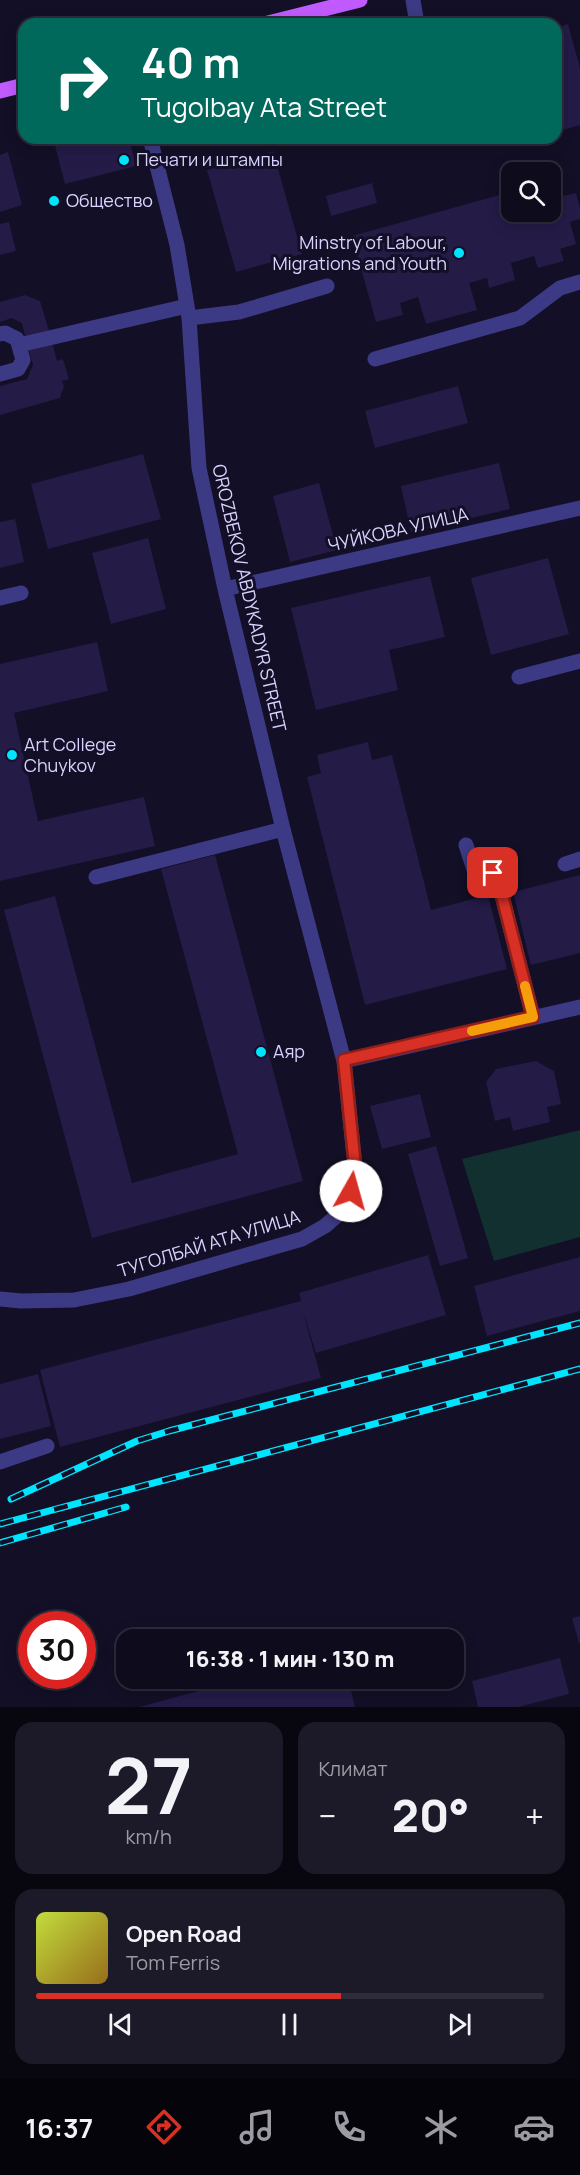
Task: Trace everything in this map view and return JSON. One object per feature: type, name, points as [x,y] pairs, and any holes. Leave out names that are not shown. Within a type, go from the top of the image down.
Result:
[{"type":"main road","points":[[288,18],[360,0]]},
{"type":"main road","points":[[0,91],[18,86]]},
{"type":"street","points":[[413,0],[416,18]]},
{"type":"street","name":"OROZBEKOV ABDYKADYR STREET","points":[[152,144],[177,245],[188,312],[199,468],[225,589],[283,830],[344,1060]]},
{"type":"street","points":[[375,359],[520,318],[560,288],[580,282]]},
{"type":"street","points":[[19,345],[188,312],[239,312],[327,286]]},
{"type":"street","points":[[0,334],[5,333],[17,339],[23,360],[18,369],[0,374]]},
{"type":"street","name":"ЧУЙКОВА УЛИЦА","points":[[225,589],[580,508]]},
{"type":"street","points":[[0,598],[21,593]]},
{"type":"street","points":[[519,677],[580,661]]},
{"type":"street","points":[[96,877],[283,830]]},
{"type":"street","points":[[466,845],[476,876],[493,873],[497,876],[533,1017]]},
{"type":"street","points":[[565,864],[580,859]]},
{"type":"street","points":[[344,1060],[580,1006]]},
{"type":"street","name":"ТУГОЛБАЙ АТА УЛИЦА","points":[[0,1299],[74,1300],[129,1289],[302,1239],[325,1226],[341,1212],[351,1191],[355,1166],[344,1060]]},
{"type":"street","points":[[0,1462],[47,1446]]},
{"type":"green space","points":[[580,1130],[580,1237],[494,1261],[462,1159]]},
{"type":"building","points":[[568,24],[580,68],[580,125],[562,130],[562,26]]},
{"type":"building","points":[[55,144],[130,144],[136,166],[65,184]]},
{"type":"building","points":[[273,151],[302,254],[236,272],[207,170]]},
{"type":"building","points":[[8,152],[22,205],[0,212],[0,155]]},
{"type":"building","points":[[372,183],[377,203],[331,216],[326,196]]},
{"type":"building","name":"Minstry of Labour, Migrations and Youth","points":[[561,189],[563,196],[576,193],[580,209],[580,219],[570,222],[576,244],[560,249],[564,261],[538,268],[534,256],[511,263],[515,280],[489,288],[487,278],[469,283],[477,310],[426,324],[418,297],[400,303],[403,315],[376,322],[352,236],[501,195],[501,222],[561,222]]},
{"type":"building","points":[[9,222],[16,251],[0,255],[0,224]]},
{"type":"building","points":[[25,295],[40,301],[50,334],[26,340],[22,323],[12,318],[0,322],[0,302]]},
{"type":"building","points":[[51,338],[57,361],[63,359],[69,379],[62,381],[64,386],[60,398],[0,415],[0,386],[27,379],[33,365],[27,345]]},
{"type":"building","points":[[458,386],[468,423],[375,448],[365,411]]},
{"type":"building","points":[[143,454],[161,519],[48,549],[31,484]]},
{"type":"building","points":[[499,463],[510,509],[411,532],[401,486]]},
{"type":"building","points":[[319,483],[337,550],[290,562],[273,496]]},
{"type":"building","points":[[15,519],[24,562],[0,568],[0,522]]},
{"type":"building","points":[[148,538],[166,609],[111,624],[92,553]]},
{"type":"building","points":[[548,558],[569,634],[491,655],[471,578]]},
{"type":"building","points":[[430,576],[445,637],[389,650],[398,690],[316,710],[291,608]]},
{"type":"building","name":"Art College Chuykov","points":[[97,642],[108,691],[14,713],[38,821],[144,797],[155,846],[0,881],[0,664]]},
{"type":"building","points":[[368,742],[372,760],[392,755],[431,910],[488,895],[507,969],[365,1005],[307,777],[321,773],[317,755]]},
{"type":"building","points":[[215,855],[303,1181],[92,1238],[4,910],[55,896],[132,1183],[238,1154],[161,869]]},
{"type":"building","points":[[580,875],[580,953],[531,965],[513,892]]},
{"type":"building","points":[[536,1061],[554,1071],[561,1104],[547,1107],[550,1122],[513,1131],[510,1117],[495,1121],[486,1082],[496,1069]]},
{"type":"building","points":[[420,1094],[431,1137],[382,1149],[370,1106]]},
{"type":"building","points":[[436,1146],[468,1258],[440,1266],[408,1154]]},
{"type":"building","points":[[428,1255],[446,1315],[316,1353],[302,1308],[321,1378],[60,1447],[40,1370],[301,1301],[299,1293]]},
{"type":"building","points":[[580,1257],[580,1311],[487,1336],[474,1286]]},
{"type":"building","points":[[38,1374],[51,1426],[0,1439],[0,1384]]},
{"type":"building","points":[[580,1616],[580,1643],[579,1643],[572,1618]]},
{"type":"building","points":[[560,1658],[569,1694],[518,1707],[478,1707],[472,1681]]},
{"type":"building","points":[[206,1689],[267,1689],[267,1691],[275,1689],[351,1689],[355,1707],[139,1707]]},
{"type":"railway","points":[[11,1499],[137,1441],[169,1431],[580,1323]]},
{"type":"railway","points":[[0,1524],[580,1369]]},
{"type":"railway","points":[[0,1543],[126,1507]]},
{"type":"slow traffic","points":[[472,1031],[533,1017],[525,986]]},
{"type":"place","name":"Печати и штампы","points":[[124,160]]},
{"type":"place","name":"Общество","points":[[54,201]]},
{"type":"place","name":"Minstry of Labour, Migrations and Youth","points":[[459,253]]},
{"type":"place","name":"Art College Chuykov","points":[[12,755]]},
{"type":"place","name":"Аяр","points":[[261,1052]]},
{"type":"route","points":[[351,1191],[355,1166],[351,1109],[344,1060],[533,1017],[497,876],[493,873]]}]
